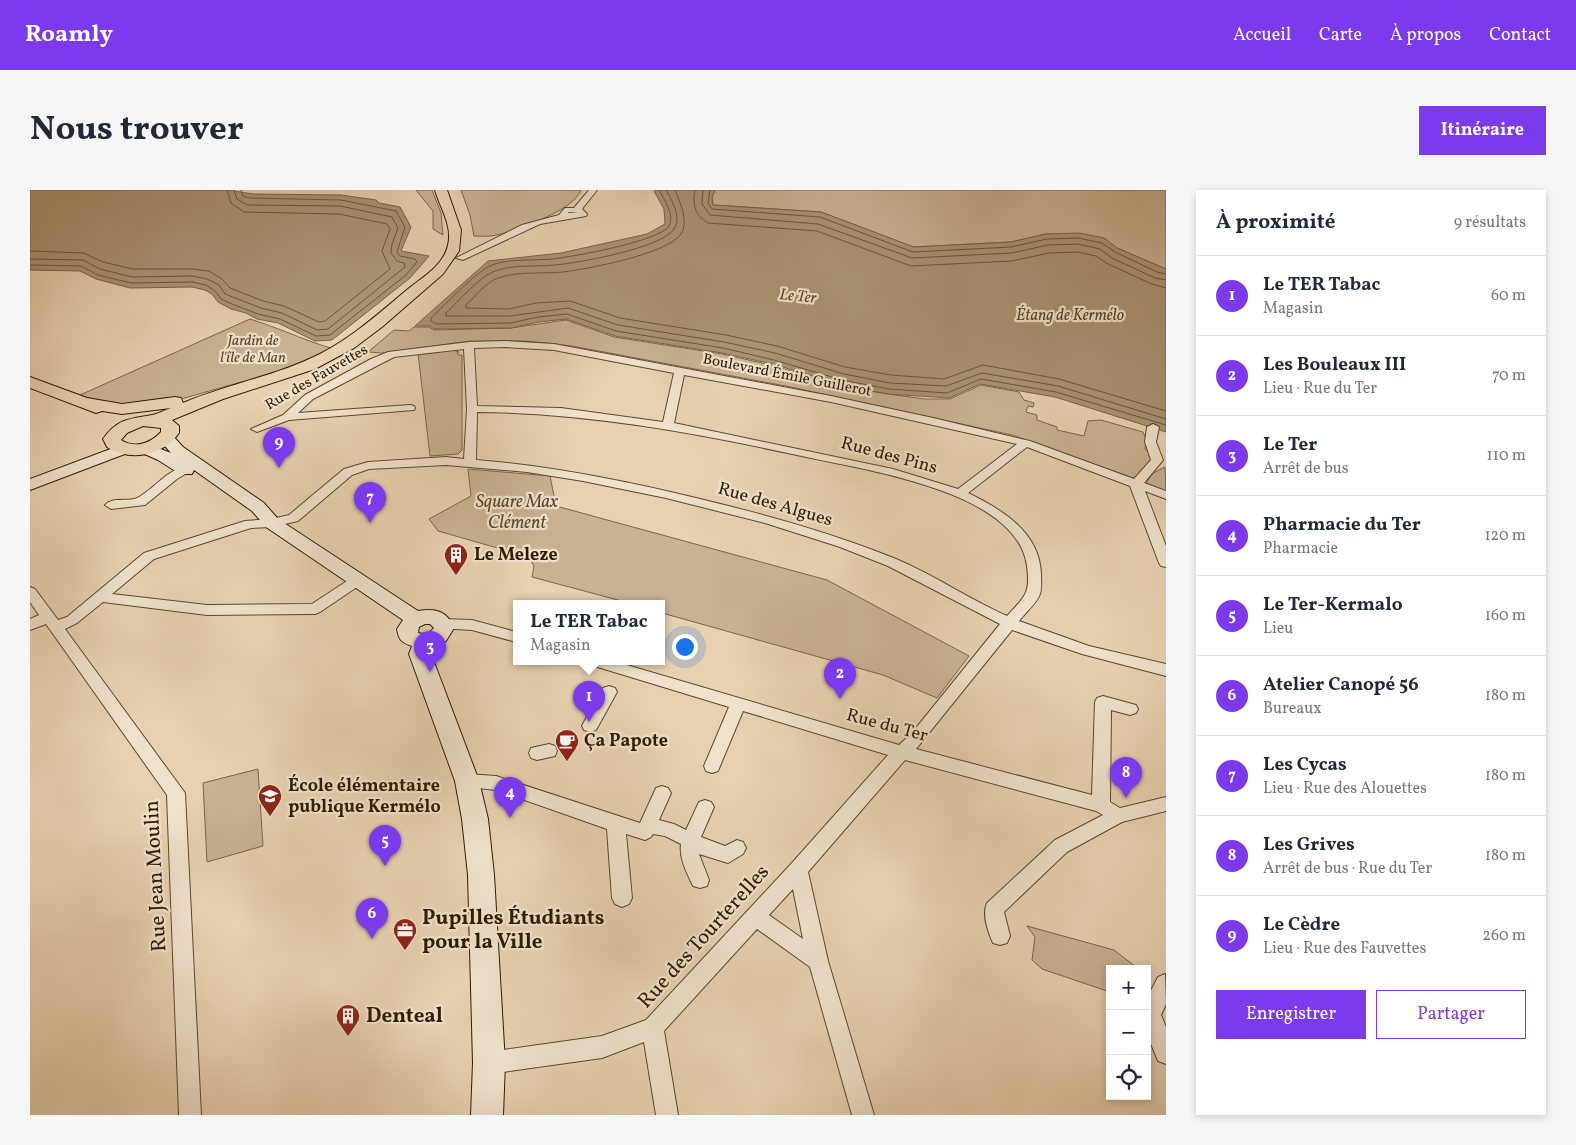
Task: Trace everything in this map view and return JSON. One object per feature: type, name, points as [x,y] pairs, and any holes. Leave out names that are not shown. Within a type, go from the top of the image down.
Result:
[{"type":"main road","points":[[441,190],[456,227],[454,258]]},
{"type":"main road","points":[[30,390],[101,421],[117,440],[144,448],[154,445],[163,428],[218,395],[307,367],[340,350],[382,324],[443,277],[454,258],[466,243],[467,226],[451,190]]},
{"type":"main road","points":[[30,382],[83,402],[132,424],[163,428],[210,405],[280,384],[336,363],[367,343],[382,324]]},
{"type":"main road","points":[[83,402],[122,409],[168,404],[307,367]]},
{"type":"main road","points":[[117,440],[132,424]]},
{"type":"street","points":[[454,258],[547,218],[574,217],[583,214],[577,210],[593,190]]},
{"type":"street","name":"Boulevard Émile Guillerot","points":[[392,354],[469,345],[506,344],[554,347],[831,399],[1026,443],[1166,495]]},
{"type":"street","points":[[469,345],[472,410],[470,463]]},
{"type":"street","name":"Rue des Fauvettes","points":[[257,429],[286,417],[309,397],[375,361],[392,354]]},
{"type":"street","points":[[668,424],[680,370]]},
{"type":"street","points":[[286,417],[410,408]]},
{"type":"street","name":"Rue des Pins","points":[[472,410],[507,408],[561,411],[608,415],[668,424],[899,475],[960,493],[1000,516],[1018,534],[1033,554],[1036,574],[1032,594],[918,737],[903,752]]},
{"type":"street","points":[[1153,427],[1150,435],[1150,447],[1162,462],[1136,485],[1166,564]]},
{"type":"street","points":[[163,428],[177,450],[258,507],[270,522]]},
{"type":"street","points":[[30,475],[117,440]]},
{"type":"street","points":[[30,485],[117,440]]},
{"type":"street","points":[[960,493],[1026,443]]},
{"type":"street","points":[[144,448],[164,456],[248,512],[270,522],[416,619]]},
{"type":"street","name":"Rue des Algues","points":[[30,625],[72,620],[149,556],[250,524],[293,518],[348,472],[368,466],[446,461],[588,477],[734,511],[810,533],[893,563],[1010,623],[1074,647],[1126,662],[1166,670]]},
{"type":"street","points":[[110,505],[139,503],[173,476],[186,470]]},
{"type":"street","points":[[101,597],[207,610],[315,609],[358,580]]},
{"type":"street","name":"Rue Jean Moulin","points":[[30,592],[176,792],[190,1115]]},
{"type":"street","points":[[443,624],[443,632],[440,636],[423,642],[412,640],[407,633],[408,626],[416,619],[433,617],[443,624],[472,625],[513,636]]},
{"type":"street","points":[[423,642],[420,654],[467,781],[475,819],[481,875],[489,1063],[487,1115]]},
{"type":"street","name":"Rue du Ter","points":[[609,665],[903,752],[1101,805],[1118,816]]},
{"type":"street","points":[[590,726],[609,692]]},
{"type":"street","points":[[1101,805],[1103,702],[1130,709]]},
{"type":"street","points":[[712,766],[738,704]]},
{"type":"street","name":"Rue des Tourterelles","points":[[489,1063],[602,1047],[653,1028],[798,870],[891,763],[903,752]]},
{"type":"street","points":[[467,781],[496,783],[645,832],[662,793]]},
{"type":"street","points":[[1000,936],[994,909],[1061,846],[1118,816],[1166,804]]},
{"type":"street","points":[[700,880],[689,853],[690,841],[705,808]]},
{"type":"street","points":[[616,824],[622,898]]},
{"type":"street","points":[[648,826],[668,829],[706,849],[728,855],[737,848]]},
{"type":"street","points":[[798,870],[818,961],[863,1115]]},
{"type":"street","points":[[755,916],[818,961]]},
{"type":"street","points":[[1165,984],[1150,1016],[1166,1053]]},
{"type":"street","points":[[653,1028],[667,1115]]},
{"type":"green space","points":[[416,190],[432,190],[441,213],[443,235],[433,229],[433,211]]},
{"type":"green space","points":[[461,190],[581,190],[568,205],[531,224],[494,236],[474,236],[470,215]]},
{"type":"green space","points":[[715,190],[1166,190],[1166,269],[1117,248],[1104,238],[1046,234],[1011,242],[913,247],[821,212],[713,205],[712,197]]},
{"type":"green space","name":"Jardin de l'île de Man","points":[[250,319],[334,349],[286,369],[171,402],[153,405],[106,404],[80,395]]},
{"type":"green space","points":[[566,320],[614,337],[722,354],[771,365],[840,386],[888,394],[925,399],[950,399],[981,385],[1019,392],[1024,400],[1034,403],[1033,407],[1028,406],[1026,412],[1037,415],[1037,420],[1057,427],[1057,430],[1084,436],[1088,421],[1101,420],[1143,432],[1146,439],[1145,449],[1154,457],[1136,479],[1012,435],[791,387],[572,346],[526,341],[470,341],[382,353],[368,352],[394,330],[409,331],[414,327],[429,327],[434,330],[511,328]]},
{"type":"green space","points":[[453,350],[459,352],[457,353],[458,355],[462,355],[462,450],[458,454],[430,456],[418,353]]},
{"type":"green space","points":[[1165,467],[1166,491],[1146,483],[1153,473]]},
{"type":"green space","name":"Square Max Clément","points":[[468,469],[550,476],[556,506],[827,580],[969,656],[937,698],[883,675],[665,614],[665,600],[618,600],[532,577],[534,566],[529,557],[438,531],[429,519],[471,496]]},
{"type":"green space","points":[[258,769],[263,846],[207,862],[203,783]]},
{"type":"green space","points":[[1027,926],[1114,950],[1133,965],[1106,965],[1106,991],[1042,969],[1032,960],[1035,937]]},
{"type":"water","points":[[30,190],[227,190],[253,194],[341,195],[376,200],[379,203],[400,207],[411,227],[401,251],[429,256],[410,278],[332,340],[315,341],[278,323],[257,319],[246,313],[231,309],[218,302],[212,294],[205,290],[192,287],[130,288],[96,279],[80,271],[30,270]]},
{"type":"water","name":"Étang de Kermélo","points":[[715,190],[712,197],[713,205],[821,212],[914,247],[1011,242],[1046,234],[1079,233],[1104,238],[1117,248],[1166,269],[1166,432],[1055,397],[980,384],[949,398],[888,394],[841,385],[773,364],[722,353],[615,336],[566,319],[511,328],[434,329],[430,326],[415,326],[488,261],[561,253],[647,234],[665,224],[664,209],[654,191]]},
{"type":"place","name":"Le Cèdre","points":[[279,468]]},
{"type":"place","name":"Les Cycas","points":[[370,523]]},
{"type":"place","name":"Le Meleze","points":[[456,576]]},
{"type":"place","name":"Le Ter","points":[[430,672]]},
{"type":"place","name":"Les Bouleaux III","points":[[840,699]]},
{"type":"place","name":"Le TER Tabac","points":[[589,722]]},
{"type":"place","name":"Ça Papote","points":[[567,762]]},
{"type":"place","name":"Les Grives","points":[[1126,798]]},
{"type":"place","name":"École élémentaire publique Kermélo","points":[[270,817]]},
{"type":"place","name":"Pharmacie du Ter","points":[[510,818]]},
{"type":"place","name":"Le Ter-Kermalo","points":[[385,866]]},
{"type":"place","name":"Atelier Canopé 56","points":[[372,939]]},
{"type":"place","name":"Pupilles Étudiants pour la Ville","points":[[405,951]]},
{"type":"place","name":"Denteal","points":[[348,1037]]}]
